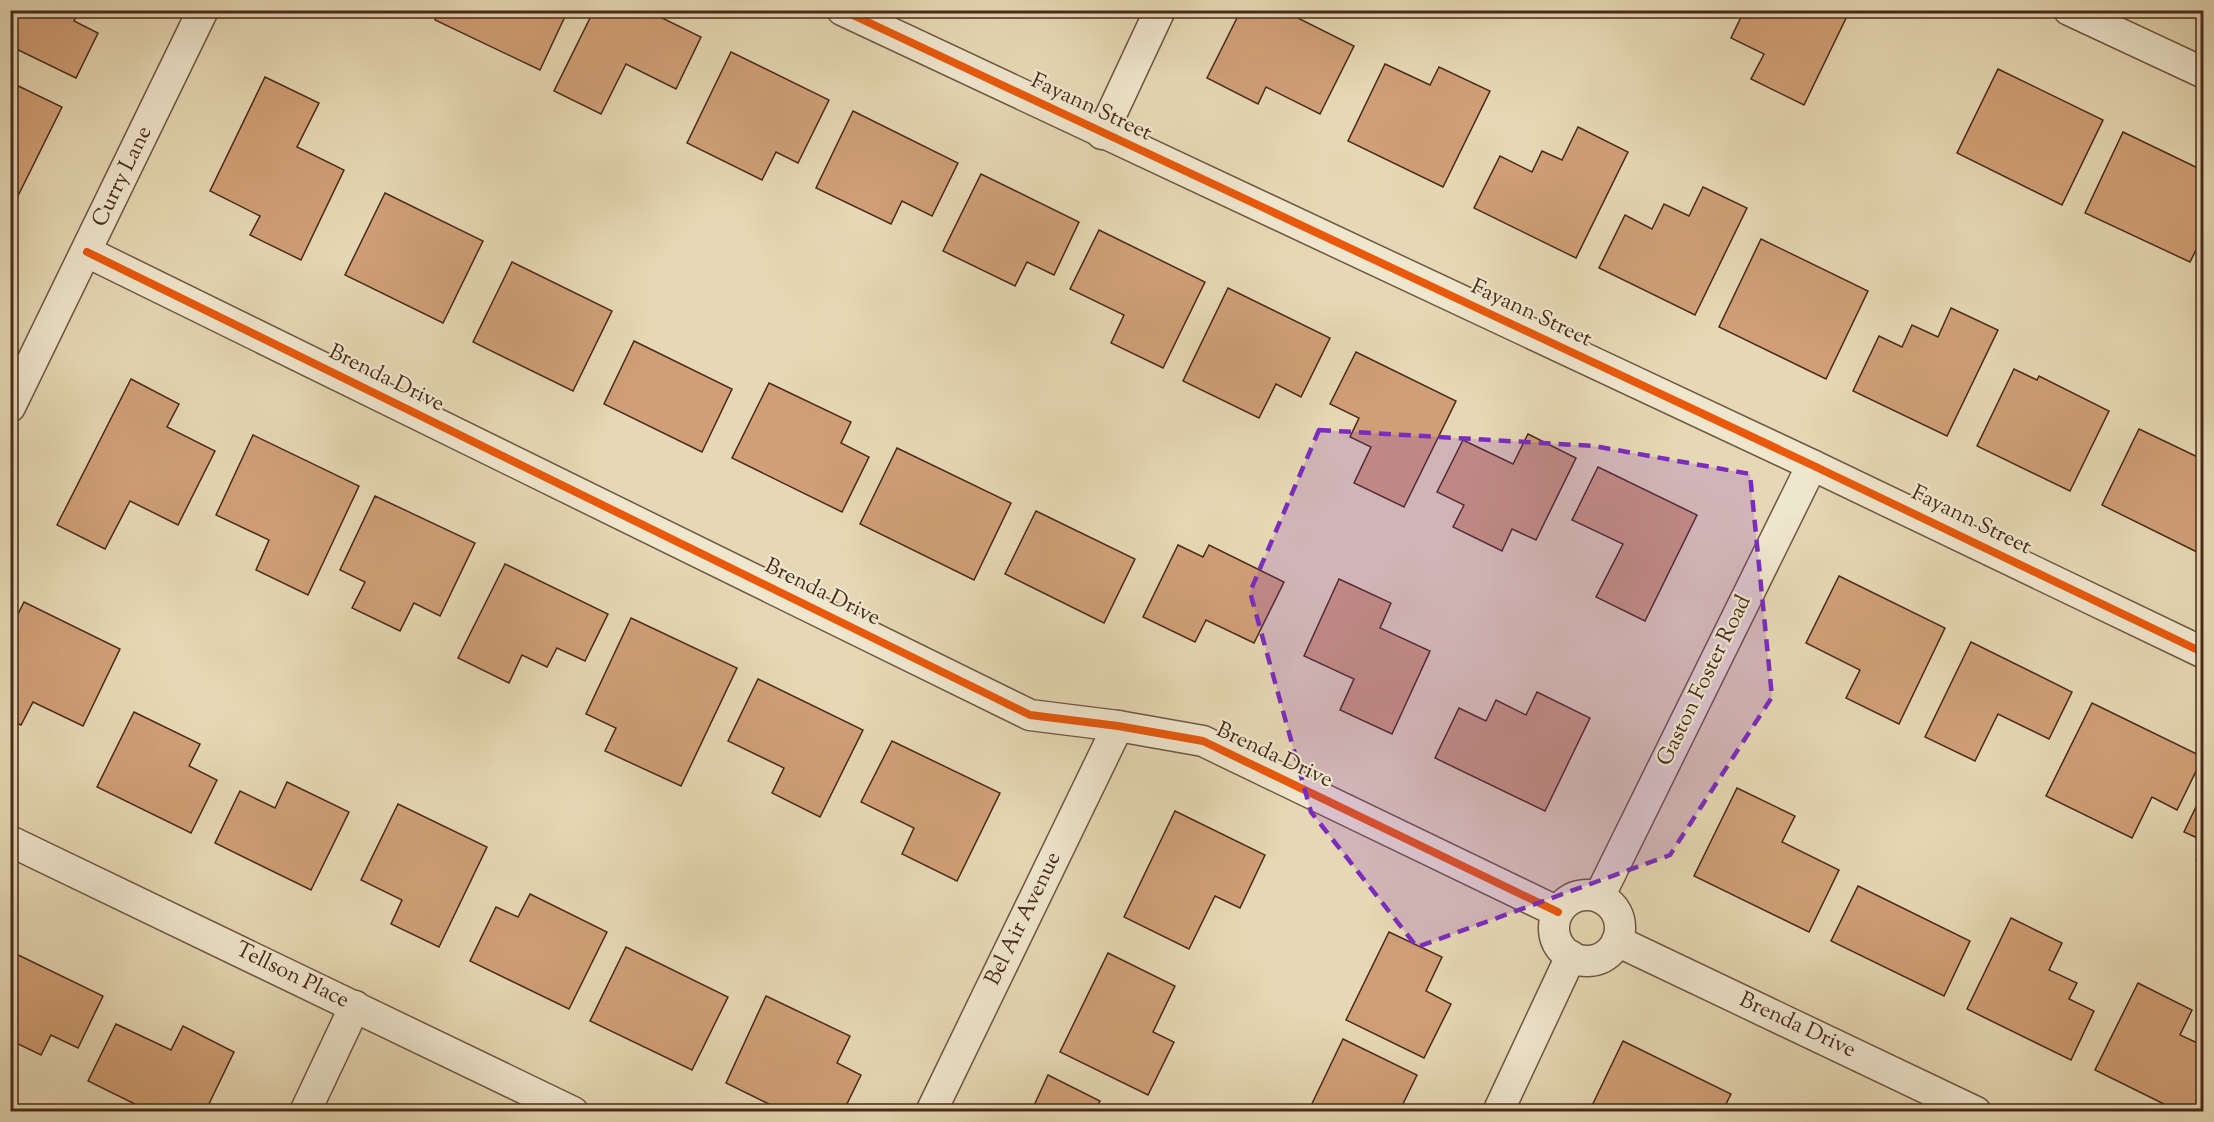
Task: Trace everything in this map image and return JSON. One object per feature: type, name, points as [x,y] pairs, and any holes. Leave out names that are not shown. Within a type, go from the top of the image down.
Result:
[{"type":"street","name":"Curry Lane","points":[[10,407],[203,10]]},
{"type":"street","name":"Fayann Street","points":[[842,10],[1102,134],[1812,465],[2204,653]]},
{"type":"street","points":[[1102,134],[1160,10]]},
{"type":"street","points":[[2069,10],[2204,73]]},
{"type":"street","name":"Brenda Drive","points":[[87,252],[1030,715],[1118,726],[1203,741],[1558,912]]},
{"type":"street","name":"Gaston Foster Road","points":[[1599,897],[1812,465]]},
{"type":"street","name":"Bel Air Avenue","points":[[930,1112],[1118,726]]},
{"type":"street","name":"Tellson Place","points":[[10,841],[573,1112]]},
{"type":"street","points":[[1577,896],[1599,897],[1608,902],[1615,911],[1620,933],[1617,941],[1609,952],[1600,958],[1589,960],[1571,956],[1561,948],[1556,939],[1554,928],[1558,912],[1567,901],[1577,896]]},
{"type":"street","name":"Brenda Drive","points":[[1617,941],[1976,1112]]},
{"type":"street","points":[[1498,1112],[1571,956]]},
{"type":"street","points":[[305,1112],[355,1006]]},
{"type":"highlighted area","points":[[1319,430],[1594,446],[1750,474],[1772,697],[1670,855],[1417,947],[1311,812],[1250,592]]},
{"type":"building","points":[[10,10],[80,10],[74,21],[98,33],[76,78],[10,46]]},
{"type":"building","points":[[440,10],[568,10],[540,70],[435,20]]},
{"type":"building","points":[[594,10],[646,10],[701,37],[676,89],[626,64],[601,114],[554,91]]},
{"type":"building","points":[[1241,10],[1282,10],[1354,46],[1320,114],[1266,87],[1258,104],[1207,78]]},
{"type":"building","points":[[1738,10],[1850,10],[1804,105],[1751,79],[1764,54],[1731,38],[1743,13]]},
{"type":"building","points":[[731,52],[829,100],[798,163],[776,152],[762,180],[687,143]]},
{"type":"building","points":[[1385,64],[1430,85],[1439,67],[1490,91],[1443,187],[1348,141]]},
{"type":"building","points":[[1998,69],[2103,120],[2062,205],[1957,153]]},
{"type":"building","points":[[265,77],[319,103],[297,147],[344,170],[301,260],[250,235],[260,216],[210,191]]},
{"type":"building","points":[[10,82],[62,107],[10,212]]},
{"type":"building","points":[[853,111],[958,163],[932,216],[902,201],[891,224],[816,188]]},
{"type":"building","points":[[1578,127],[1628,152],[1576,258],[1474,208],[1500,156],[1532,172],[1542,151],[1562,160]]},
{"type":"building","points":[[2123,132],[2204,171],[2204,234],[2190,262],[2085,213]]},
{"type":"building","points":[[981,174],[1079,222],[1054,275],[1027,262],[1015,286],[943,251]]},
{"type":"building","points":[[1703,187],[1747,208],[1695,315],[1599,268],[1625,215],[1652,229],[1664,204],[1689,216]]},
{"type":"building","points":[[385,193],[483,241],[443,323],[345,275]]},
{"type":"building","points":[[1099,230],[1205,282],[1163,368],[1111,343],[1124,315],[1070,289]]},
{"type":"building","points":[[1761,239],[1868,291],[1826,379],[1719,327]]},
{"type":"building","points":[[512,262],[612,311],[573,391],[473,342]]},
{"type":"building","points":[[1228,288],[1330,338],[1301,397],[1276,384],[1259,418],[1183,381]]},
{"type":"building","points":[[1951,308],[1998,330],[1947,436],[1853,391],[1879,336],[1902,347],[1912,325],[1938,337]]},
{"type":"building","points":[[634,341],[732,389],[702,452],[604,404]]},
{"type":"building","points":[[1356,352],[1456,401],[1404,507],[1354,483],[1371,447],[1350,437],[1359,418],[1330,404]]},
{"type":"building","points":[[2014,369],[2037,380],[2039,376],[2109,411],[2070,491],[1977,446]]},
{"type":"building","points":[[131,379],[179,404],[167,427],[215,451],[178,525],[130,501],[105,549],[57,525]]},
{"type":"building","points":[[769,383],[851,422],[841,443],[869,457],[842,512],[732,458]]},
{"type":"building","points":[[2139,429],[2204,460],[2203,555],[2102,505]]},
{"type":"building","points":[[1528,434],[1576,458],[1536,540],[1512,529],[1502,551],[1453,527],[1464,505],[1437,492],[1463,440],[1513,464]]},
{"type":"building","points":[[253,435],[359,486],[308,595],[256,570],[269,540],[216,515]]},
{"type":"building","points":[[897,448],[1011,503],[974,580],[860,524]]},
{"type":"building","points":[[1598,467],[1697,515],[1645,621],[1596,597],[1623,544],[1572,520]]},
{"type":"building","points":[[375,496],[475,543],[440,616],[414,603],[400,631],[352,608],[365,582],[340,570]]},
{"type":"building","points":[[1036,511],[1135,559],[1104,623],[1005,574]]},
{"type":"building","points":[[1178,545],[1203,557],[1209,545],[1284,582],[1254,643],[1206,620],[1195,642],[1143,617]]},
{"type":"building","points":[[505,564],[608,614],[585,661],[557,648],[547,667],[522,655],[509,683],[458,658]]},
{"type":"building","points":[[1839,576],[1945,628],[1899,724],[1846,698],[1860,670],[1806,643]]},
{"type":"building","points":[[1339,579],[1391,603],[1380,628],[1430,651],[1392,734],[1340,710],[1354,679],[1304,656]]},
{"type":"building","points":[[24,602],[120,649],[83,726],[33,702],[21,725],[10,720],[10,630]]},
{"type":"building","points":[[631,618],[737,668],[681,786],[605,751],[616,728],[586,714]]},
{"type":"building","points":[[1971,642],[2072,692],[2049,739],[1998,714],[1975,761],[1925,737]]},
{"type":"building","points":[[758,679],[863,730],[820,817],[772,793],[784,768],[728,741]]},
{"type":"building","points":[[1537,692],[1590,718],[1545,811],[1435,758],[1459,708],[1486,721],[1496,700],[1526,715]]},
{"type":"building","points":[[2092,703],[2203,757],[2177,810],[2152,797],[2132,838],[2046,796]]},
{"type":"building","points":[[134,712],[200,744],[189,766],[217,780],[191,833],[97,787]]},
{"type":"building","points":[[892,741],[1000,793],[957,881],[902,854],[914,828],[861,802]]},
{"type":"building","points":[[287,782],[349,812],[311,890],[215,843],[240,791],[275,808]]},
{"type":"building","points":[[1737,788],[1795,816],[1782,842],[1839,870],[1809,932],[1694,876]]},
{"type":"building","points":[[2204,790],[2204,841],[2184,832]]},
{"type":"building","points":[[398,804],[487,847],[439,947],[391,924],[402,900],[361,880]]},
{"type":"building","points":[[1175,811],[1265,855],[1240,908],[1215,896],[1189,949],[1124,917]]},
{"type":"building","points":[[2204,844],[2204,865],[2196,861]]},
{"type":"building","points":[[1858,886],[1970,941],[1944,996],[1831,941]]},
{"type":"building","points":[[530,894],[607,932],[569,1009],[470,961],[496,907],[518,917]]},
{"type":"building","points":[[2011,918],[2062,943],[2049,970],[2077,983],[2069,999],[2094,1011],[2071,1060],[1967,1009]]},
{"type":"building","points":[[1389,932],[1442,957],[1426,991],[1451,1004],[1424,1058],[1346,1020]]},
{"type":"building","points":[[626,947],[728,997],[692,1070],[590,1021]]},
{"type":"building","points":[[10,951],[103,996],[78,1048],[51,1035],[41,1055],[10,1040]]},
{"type":"building","points":[[1108,953],[1175,986],[1153,1032],[1174,1042],[1148,1095],[1060,1052]]},
{"type":"building","points":[[2138,983],[2192,1010],[2180,1035],[2204,1046],[2204,1112],[2180,1112],[2095,1070]]},
{"type":"building","points":[[766,996],[850,1036],[837,1063],[861,1075],[843,1112],[785,1112],[726,1083]]},
{"type":"building","points":[[116,1024],[171,1050],[183,1026],[234,1052],[205,1112],[151,1112],[88,1081]]},
{"type":"building","points":[[1343,1039],[1417,1075],[1399,1112],[1308,1112]]},
{"type":"building","points":[[1623,1041],[1731,1094],[1722,1112],[1589,1112]]},
{"type":"building","points":[[1048,1075],[1100,1101],[1094,1112],[1031,1112]]},
{"type":"cycle path","points":[[842,10],[1812,465],[2204,653]]},
{"type":"cycle path","points":[[87,252],[1030,715],[1118,726],[1203,741],[1558,912]]}]
